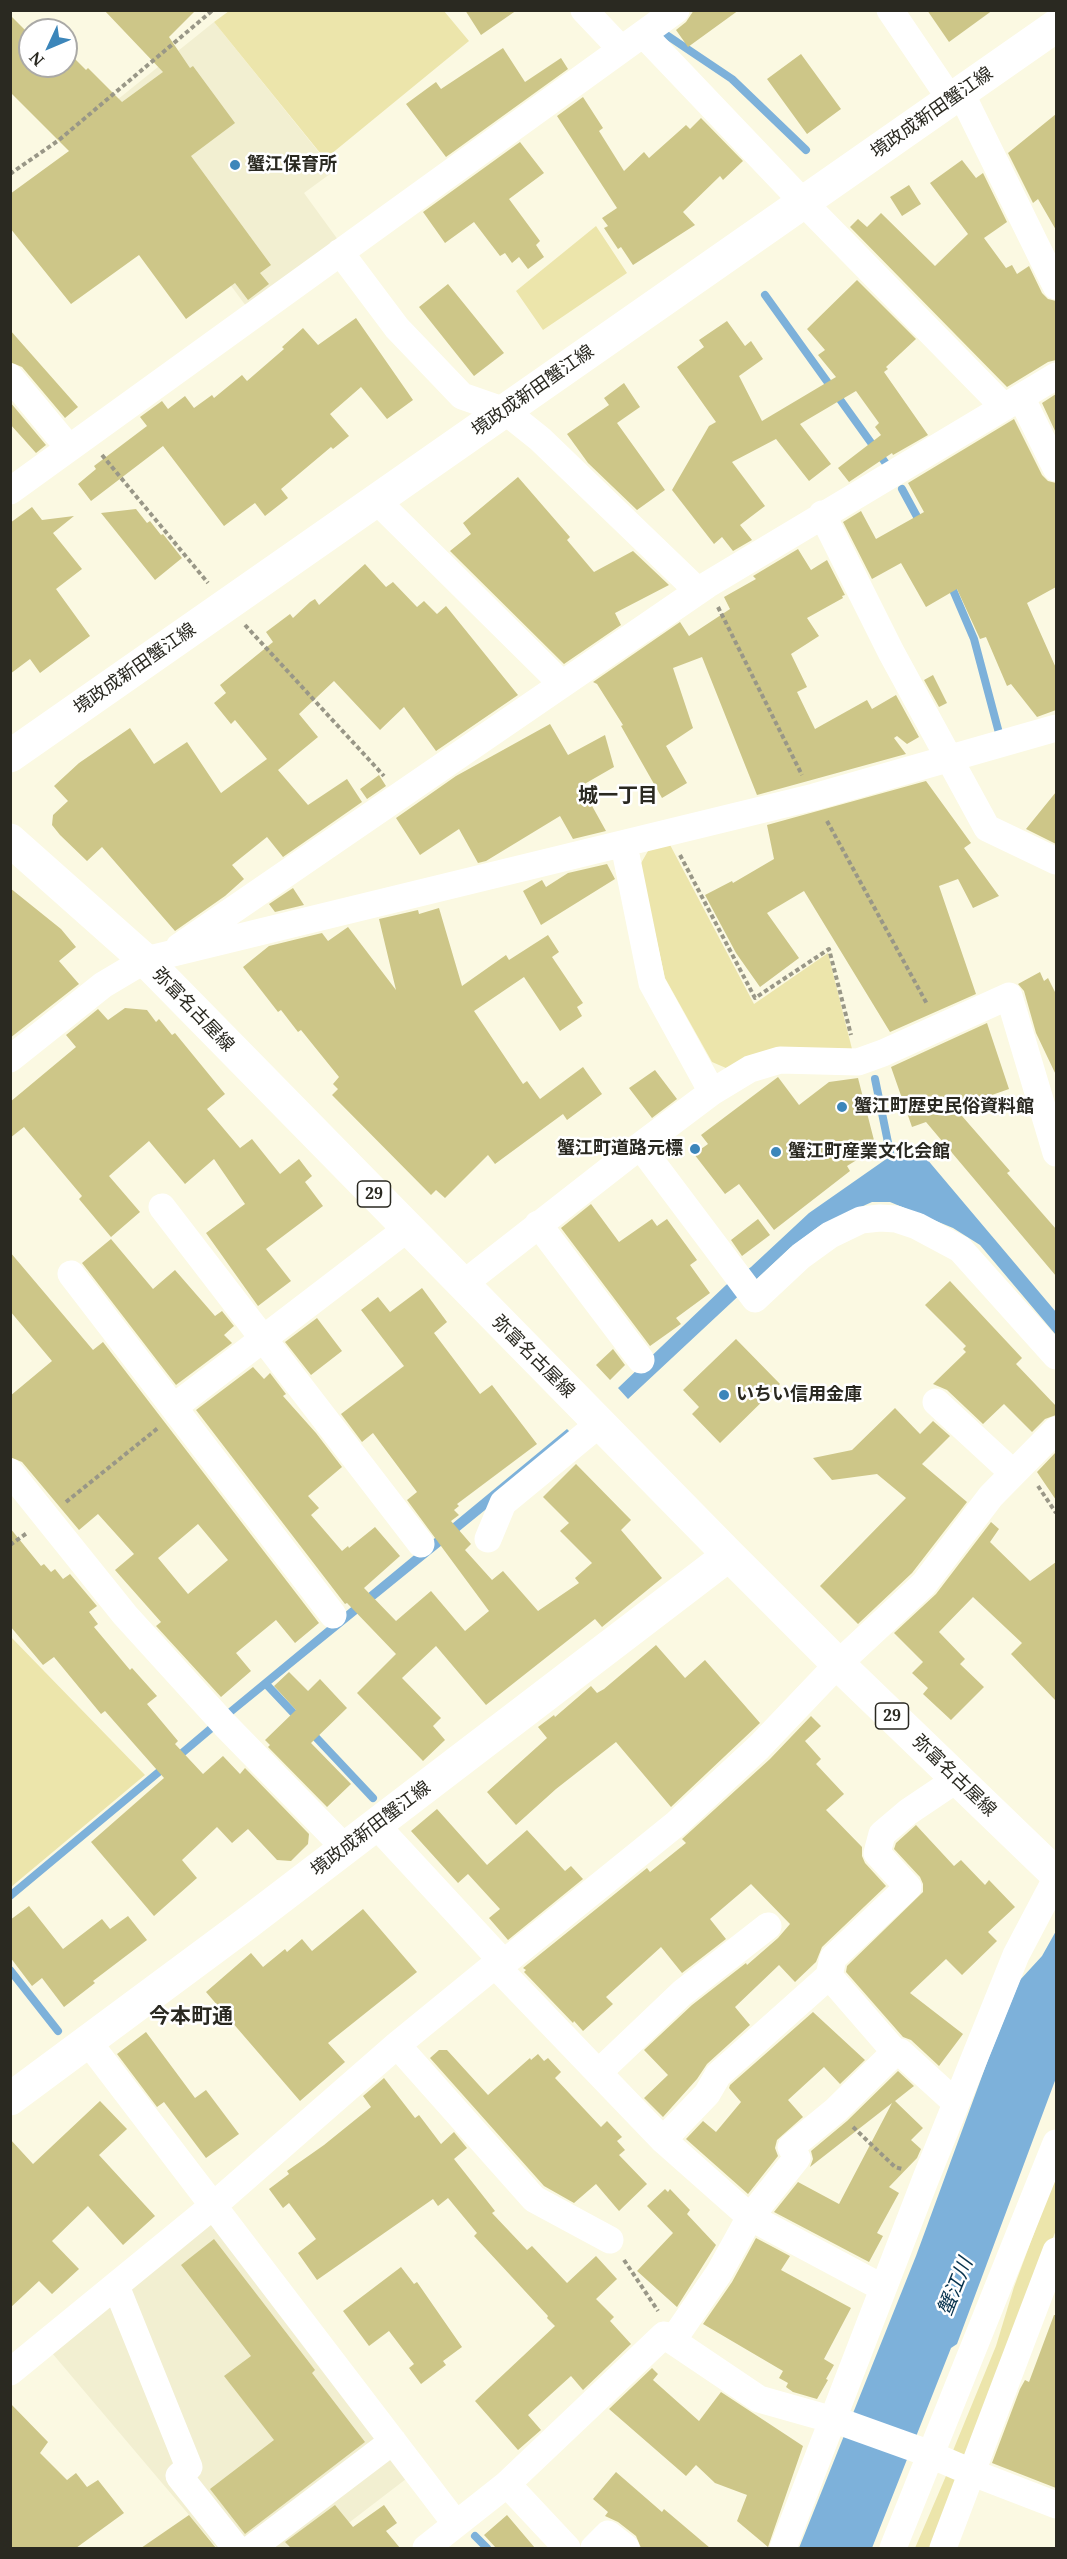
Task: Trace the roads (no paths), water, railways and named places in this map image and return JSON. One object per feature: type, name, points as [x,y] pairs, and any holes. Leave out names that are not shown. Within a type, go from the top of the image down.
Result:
[{"type":"main road","name":"境政成新田蟹江線","points":[[10,756],[1056,26]]},
{"type":"main road","name":"弥富名古屋線","points":[[10,840],[155,958],[462,1285],[599,1424],[838,1664],[1055,1870]]},
{"type":"main road","name":"境政成新田蟹江線","points":[[11,2098],[88,2043],[729,1555]]},
{"type":"street","points":[[584,10],[621,49]]},
{"type":"street","points":[[10,491],[676,10]]},
{"type":"street","points":[[890,10],[956,96],[1056,286]]},
{"type":"street","points":[[643,34],[804,203],[1013,402],[1056,468]]},
{"type":"street","points":[[340,252],[397,328],[462,396],[505,411],[540,439],[702,588]]},
{"type":"street","points":[[10,1059],[103,985],[155,958],[702,588],[822,514],[1056,376]]},
{"type":"street","points":[[10,377],[69,448]]},
{"type":"street","points":[[377,501],[562,684]]},
{"type":"street","points":[[822,514],[891,652],[987,828],[1056,861]]},
{"type":"street","points":[[155,958],[669,834],[1055,731]]},
{"type":"street","points":[[624,845],[652,983],[712,1092]]},
{"type":"street","points":[[462,1285],[538,1224],[712,1092],[750,1069],[780,1060],[858,1062],[1009,996],[1056,1153]]},
{"type":"street","points":[[640,1146],[755,1299],[801,1256],[830,1235],[861,1220],[896,1219],[917,1226],[960,1249],[1056,1356]]},
{"type":"street","points":[[162,1207],[421,1544]]},
{"type":"street","points":[[538,1224],[640,1360]]},
{"type":"street","points":[[175,1410],[408,1228]]},
{"type":"street","points":[[71,1274],[333,1615]]},
{"type":"street","points":[[936,1402],[1013,1473]]},
{"type":"street","points":[[488,1539],[503,1503],[599,1424]]},
{"type":"street","points":[[10,2372],[214,2205],[397,2045],[498,1962],[510,1958],[677,1823],[759,1747],[838,1664],[924,1584],[991,1496],[1056,1430]]},
{"type":"street","points":[[10,1472],[125,1615],[225,1725],[345,1848]]},
{"type":"street","points":[[663,2140],[707,2094],[718,2075],[829,1976],[833,1958],[908,1887],[877,1853],[882,1834],[908,1812],[957,1779]]},
{"type":"street","points":[[376,1825],[498,1962],[663,2140],[750,2217],[883,2288]]},
{"type":"street","points":[[783,2548],[838,2421],[883,2288],[956,2103],[1016,1955],[1055,1870]]},
{"type":"street","points":[[599,2072],[682,1993],[768,1926]]},
{"type":"street","points":[[829,1976],[895,2052],[900,2052],[956,2103]]},
{"type":"street","points":[[88,2043],[456,2524]]},
{"type":"street","points":[[397,2045],[534,2199],[610,2240]]},
{"type":"street","points":[[674,2338],[718,2273],[750,2217],[797,2158],[791,2147],[836,2110],[895,2052]]},
{"type":"street","points":[[893,2548],[926,2453],[1056,2143]]},
{"type":"street","points":[[943,2548],[1056,2251]]},
{"type":"street","points":[[116,2286],[189,2467],[178,2476],[236,2548]]},
{"type":"street","points":[[426,2548],[507,2484],[664,2335],[674,2338],[759,2399],[838,2421],[1056,2505]]},
{"type":"street","points":[[252,2548],[393,2441]]},
{"type":"street","points":[[507,2484],[567,2548]]},
{"type":"street","points":[[594,2548],[608,2534],[626,2548]]},
{"type":"water","points":[[908,1150],[919,1152],[926,1158],[1056,1312],[1056,1335],[980,1245],[953,1228],[890,1202],[872,1202],[821,1225],[791,1247],[628,1399],[618,1388],[726,1285],[751,1267],[809,1213],[892,1155]]},
{"type":"water","points":[[567,1429],[575,1437],[229,1718],[223,1713]]},
{"type":"water","name":"蟹江川","points":[[1056,1931],[1056,2078],[957,2344],[951,2348],[872,2548],[799,2548],[916,2256],[989,2057],[1020,1980],[1042,1956]]},
{"type":"waterway","points":[[665,34],[732,79],[806,150]]},
{"type":"waterway","points":[[765,295],[887,465]]},
{"type":"waterway","points":[[902,489],[921,524]]},
{"type":"waterway","points":[[950,583],[974,639],[999,733]]},
{"type":"waterway","points":[[875,1079],[892,1162]]},
{"type":"waterway","points":[[266,1684],[300,1720]]},
{"type":"waterway","points":[[175,1759],[214,1726]]},
{"type":"waterway","points":[[310,1731],[373,1798]]},
{"type":"waterway","points":[[10,1896],[166,1766]]},
{"type":"waterway","points":[[10,1970],[58,2031]]},
{"type":"waterway","points":[[475,2536],[487,2548]]},
{"type":"place","name":"蟹江保育所","points":[[235,165]]},
{"type":"place","name":"蟹江町歴史民俗資料館","points":[[842,1107]]},
{"type":"place","name":"蟹江町道路元標","points":[[695,1149]]},
{"type":"place","name":"蟹江町産業文化会館","points":[[776,1152]]},
{"type":"place","name":"いちい信用金庫","points":[[724,1395]]},
{"type":"district","name":"城一丁目","points":[[618,796]]},
{"type":"district","name":"今本町通","points":[[191,2017]]}]
